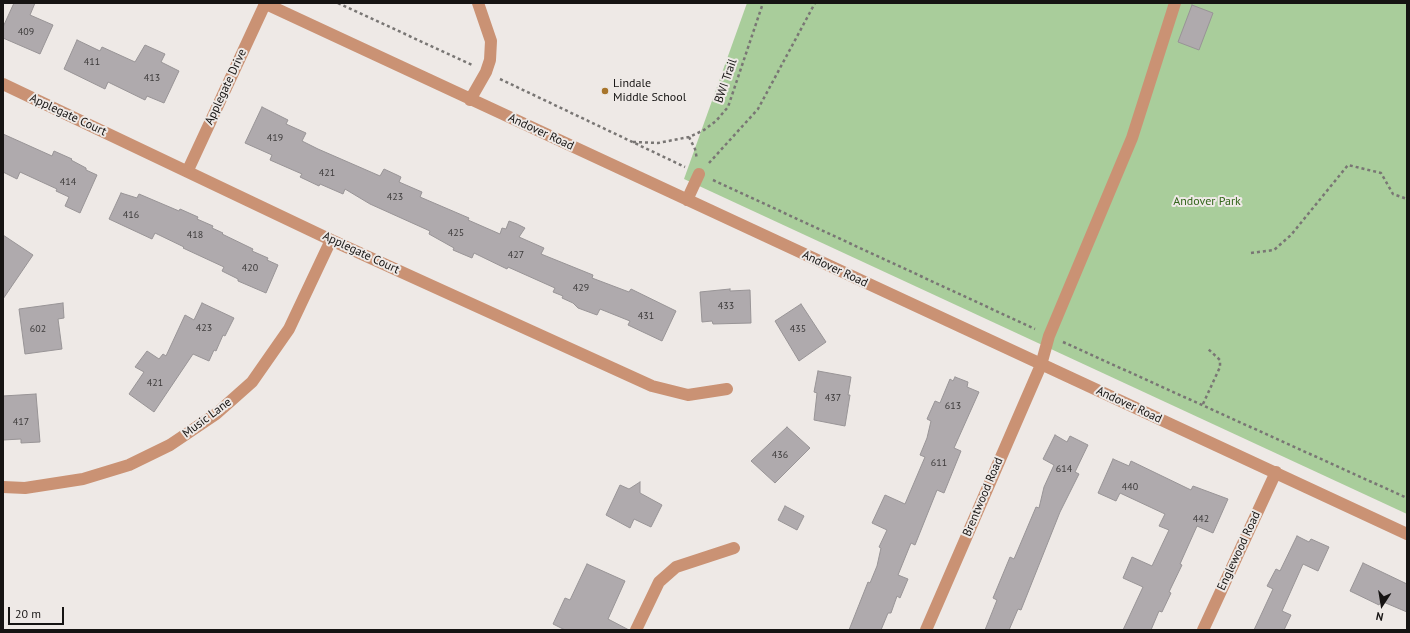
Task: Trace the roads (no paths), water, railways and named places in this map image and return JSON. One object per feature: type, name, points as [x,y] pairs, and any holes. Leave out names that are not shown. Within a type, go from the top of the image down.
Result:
[{"type":"street","name":"Andover Road","points":[[264,3],[1407,534]]},
{"type":"street","name":"Applegate Drive","points":[[188,170],[264,3]]},
{"type":"street","points":[[470,100],[486,72],[490,60],[491,41],[478,3]]},
{"type":"street","name":"Brentwood Road","points":[[926,630],[1041,364],[1049,336],[1132,138],[1175,3]]},
{"type":"street","name":"Applegate Court","points":[[3,84],[188,170],[331,240],[652,386],[688,395],[727,389]]},
{"type":"street","points":[[687,200],[700,174]]},
{"type":"street","name":"Music Lane","points":[[3,487],[24,488],[83,478],[129,465],[170,445],[216,414],[252,382],[289,329],[331,240]]},
{"type":"street","name":"Englewood Road","points":[[1203,630],[1276,472]]},
{"type":"street","points":[[636,630],[659,582],[676,567],[734,548]]},
{"type":"place","name":"Lindale Middle School","points":[[605,91]]},
{"type":"park label","name":"Andover Park","points":[[1207,202]]}]
